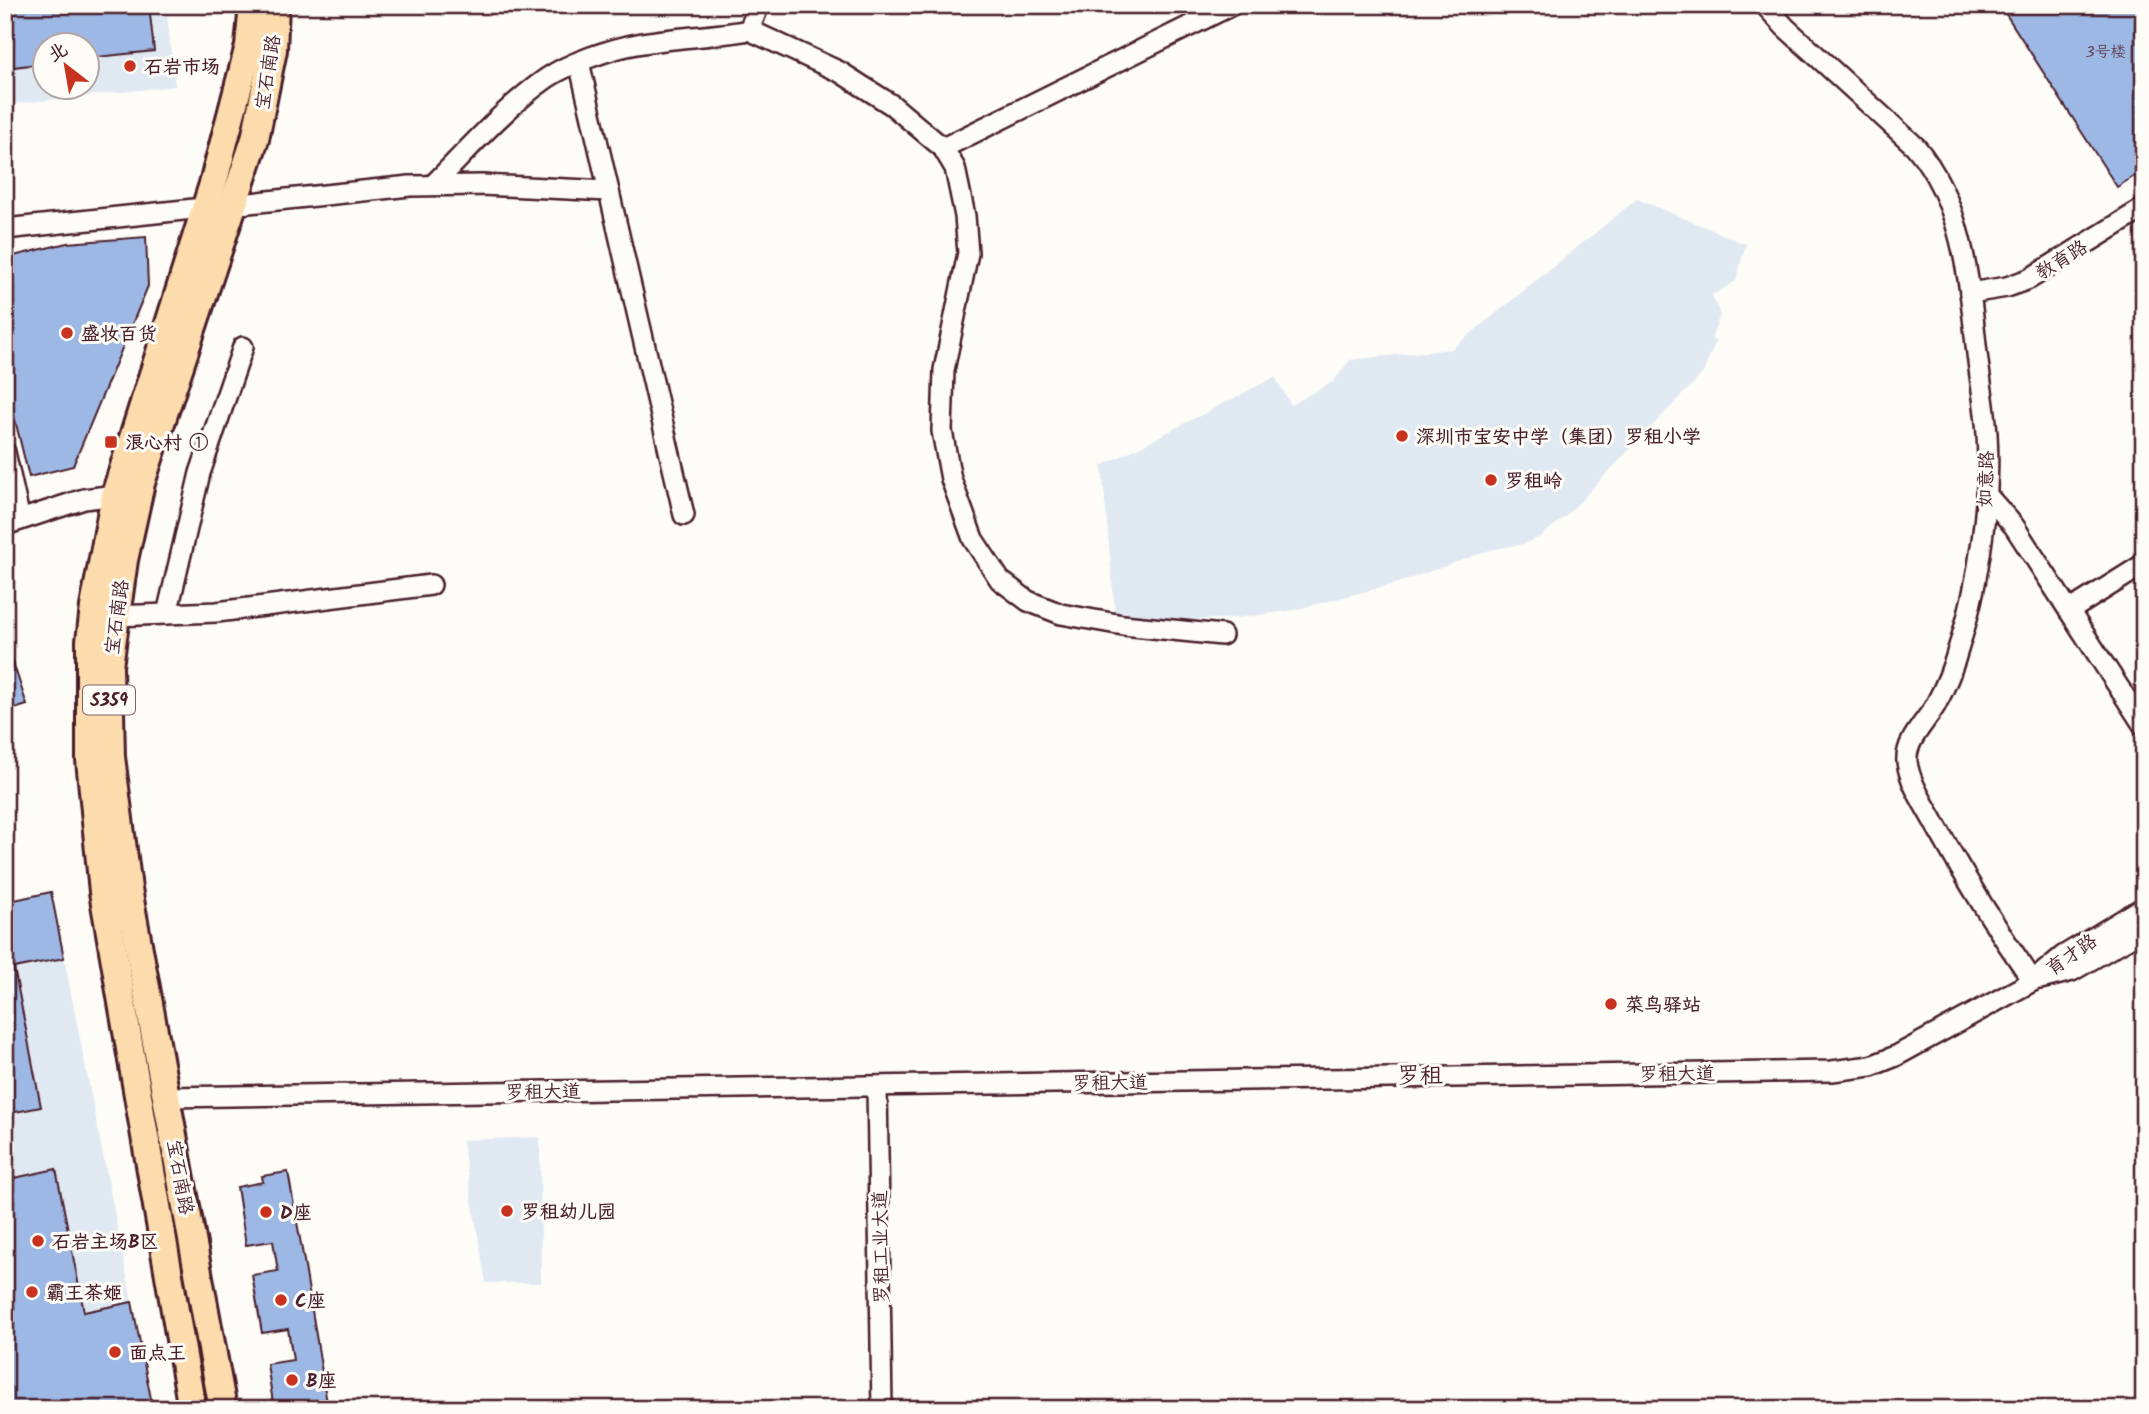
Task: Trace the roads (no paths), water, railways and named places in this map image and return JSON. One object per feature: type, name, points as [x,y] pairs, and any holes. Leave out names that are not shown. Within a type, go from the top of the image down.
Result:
[{"type":"main road","name":"宝石南路","points":[[192,1409],[113,955],[93,805],[90,760],[90,641],[115,495],[205,209],[249,46],[253,5]]},
{"type":"main road","name":"宝石南路","points":[[223,1409],[128,889],[111,757],[109,666],[131,522],[141,483],[255,139],[273,50],[275,5]]},
{"type":"street","points":[[749,30],[759,5]]},
{"type":"street","points":[[943,148],[1232,5]]},
{"type":"street","name":"如意路","points":[[1765,5],[1785,27],[1900,132],[1931,165],[1954,216],[1970,293],[1987,434],[1986,494],[1970,611],[1952,669],[1934,707],[1910,744],[1907,758],[1917,790],[1962,874],[2033,981]]},
{"type":"street","points":[[433,186],[508,109],[548,77],[579,62],[636,44],[749,30],[840,72],[892,105],[943,148],[955,168],[965,216],[968,253],[944,370],[942,431],[951,479],[973,539],[1000,580],[1028,601],[1061,614],[1123,625],[1222,635]]},
{"type":"street","points":[[579,62],[684,515]]},
{"type":"street","points":[[5,229],[410,186],[482,185],[609,191]]},
{"type":"street","name":"教育路","points":[[1970,293],[2007,287],[2029,279],[2144,208]]},
{"type":"street","points":[[167,614],[200,473],[243,347]]},
{"type":"street","points":[[5,452],[13,523],[85,499],[115,495]]},
{"type":"street","points":[[1986,494],[2014,526],[2144,726]]},
{"type":"street","points":[[2069,611],[2144,564]]},
{"type":"street","points":[[115,616],[218,612],[431,585]]},
{"type":"street","name":"育才路","points":[[2033,981],[2072,971],[2142,918]]},
{"type":"street","name":"罗租大道","points":[[166,1097],[1832,1071],[1871,1066],[1896,1056],[2033,981]]},
{"type":"street","name":"罗租工业大道","points":[[877,1086],[882,1409]]},
{"type":"place","name":"石岩市场","points":[[130,66]]},
{"type":"place","name":"盛妆百货","points":[[67,333]]},
{"type":"place","name":"深圳市宝安中学（集团）罗租小学","points":[[1402,436]]},
{"type":"place","name":"浪心村 ①","points":[[111,442]]},
{"type":"place","name":"罗租岭","points":[[1491,480]]},
{"type":"place","name":"菜鸟驿站","points":[[1611,1004]]},
{"type":"place","name":"罗租幼儿园","points":[[507,1211]]},
{"type":"place","name":"D座","points":[[266,1212]]},
{"type":"place","name":"石岩主场B区","points":[[38,1241]]},
{"type":"place","name":"霸王茶姬","points":[[32,1292]]},
{"type":"place","name":"C座","points":[[281,1300]]},
{"type":"place","name":"面点王","points":[[115,1352]]},
{"type":"place","name":"B座","points":[[292,1380]]},
{"type":"district","name":"罗租","points":[[1420,1075]]}]
